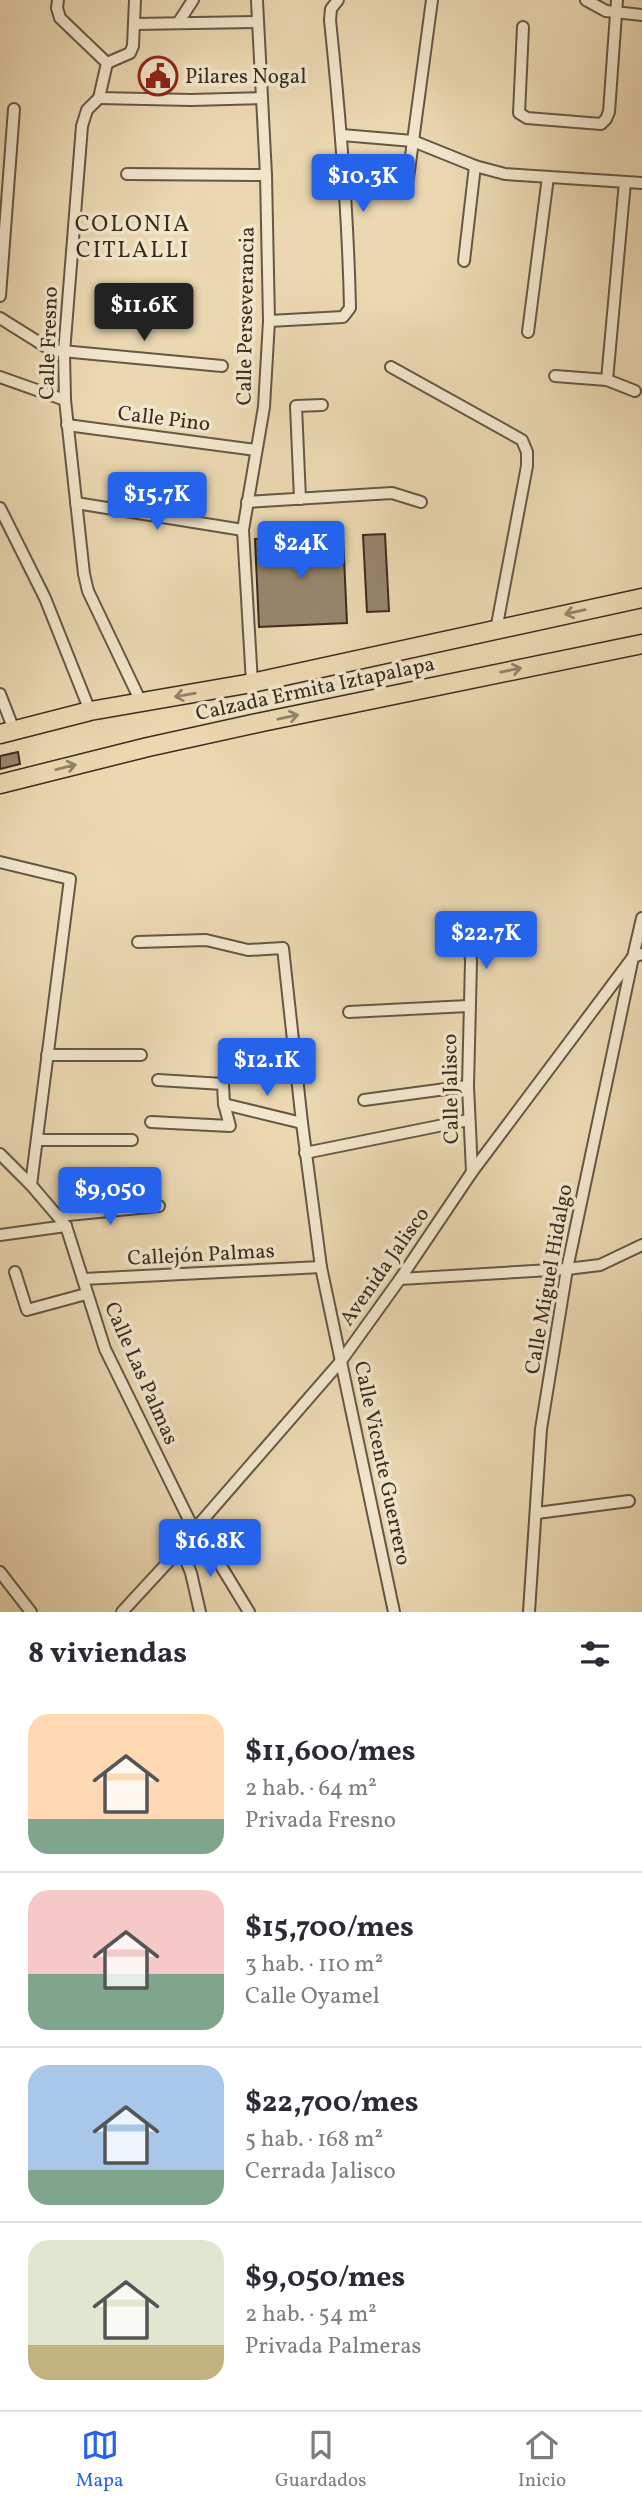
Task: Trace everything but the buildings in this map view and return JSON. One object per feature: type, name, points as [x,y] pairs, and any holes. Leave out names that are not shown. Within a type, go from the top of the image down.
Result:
[{"type":"main road","name":"Calzada Ermita Iztapalapa","points":[[7,732],[90,711],[252,683],[642,598]]},
{"type":"main road","name":"Calzada Ermita Iztapalapa","points":[[0,784],[224,731],[642,644]]},
{"type":"street","points":[[58,0],[60,18],[107,62],[130,53],[134,46],[135,0]]},
{"type":"street","points":[[178,23],[193,0]]},
{"type":"street","points":[[268,321],[343,317],[348,314],[350,308],[349,234],[330,20],[331,9],[338,0]]},
{"type":"street","points":[[408,178],[432,0]]},
{"type":"street","points":[[586,0],[606,11],[642,15]]},
{"type":"street","points":[[523,27],[519,113],[527,118],[601,124],[609,112],[618,0]]},
{"type":"street","points":[[99,98],[262,98],[257,1]]},
{"type":"street","points":[[134,24],[257,22]]},
{"type":"street","name":"Calle Fresno","points":[[107,62],[99,98],[88,110],[82,126],[64,353],[65,400],[88,591],[141,702]]},
{"type":"street","name":"Calle Perseverancia","points":[[252,683],[243,530],[264,407],[268,321],[262,98]]},
{"type":"street","points":[[0,296],[14,109]]},
{"type":"street","points":[[342,135],[414,141],[475,166],[505,174],[642,183]]},
{"type":"street","points":[[464,261],[475,166]]},
{"type":"street","points":[[127,174],[265,175]]},
{"type":"street","points":[[528,332],[548,177]]},
{"type":"street","points":[[607,380],[625,182]]},
{"type":"street","points":[[0,318],[51,350],[64,353],[222,366]]},
{"type":"street","points":[[391,367],[522,440],[527,452],[527,466],[496,630]]},
{"type":"street","points":[[555,376],[607,380],[635,391]]},
{"type":"street","points":[[0,377],[65,400]]},
{"type":"street","points":[[300,499],[296,406],[322,405]]},
{"type":"street","name":"Calle Pino","points":[[67,425],[256,450]]},
{"type":"street","points":[[247,502],[391,493],[421,502]]},
{"type":"street","points":[[76,503],[243,530]]},
{"type":"street","points":[[0,508],[45,598],[90,711]]},
{"type":"street","points":[[0,694],[7,732]]},
{"type":"street","points":[[0,862],[70,879],[31,1185]]},
{"type":"street","name":"Avenida Jalisco","points":[[122,1612],[181,1548],[341,1361],[400,1279],[471,1172],[638,956],[642,918]]},
{"type":"street","name":"Calle Jalisco","points":[[471,1172],[468,1120],[470,939],[485,927]]},
{"type":"street","name":"Calle Vicente Guerrero","points":[[138,942],[206,940],[248,950],[282,948],[321,1267],[394,1612]]},
{"type":"street","name":"Calle Miguel Hidalgo","points":[[529,1612],[541,1429],[567,1269],[638,956]]},
{"type":"street","points":[[349,1012],[468,1006]]},
{"type":"street","points":[[47,1055],[141,1055]]},
{"type":"street","points":[[151,1122],[230,1126],[224,1104],[223,1084],[158,1080]]},
{"type":"street","points":[[364,1100],[468,1086]]},
{"type":"street","points":[[224,1104],[302,1123]]},
{"type":"street","points":[[306,1153],[468,1120]]},
{"type":"street","points":[[38,1140],[132,1140]]},
{"type":"street","name":"Calle Las Palmas","points":[[0,1154],[66,1226],[105,1349],[194,1530],[218,1562],[249,1612]]},
{"type":"street","points":[[0,1172],[15,1170]]},
{"type":"street","points":[[58,1216],[159,1206]]},
{"type":"street","points":[[0,1235],[66,1226]]},
{"type":"street","points":[[400,1279],[600,1265],[642,1245]]},
{"type":"street","name":"Callejón Palmas","points":[[83,1279],[321,1267]]},
{"type":"street","points":[[15,1272],[27,1310],[86,1294]]},
{"type":"street","points":[[537,1513],[629,1501]]},
{"type":"street","points":[[181,1548],[191,1573],[200,1612]]},
{"type":"street","points":[[0,1572],[31,1612]]},
{"type":"place","name":"Pilares Nogal","points":[[158,76]]},
{"type":"district","name":"COLONIA CITLALLI","points":[[133,236]]}]
